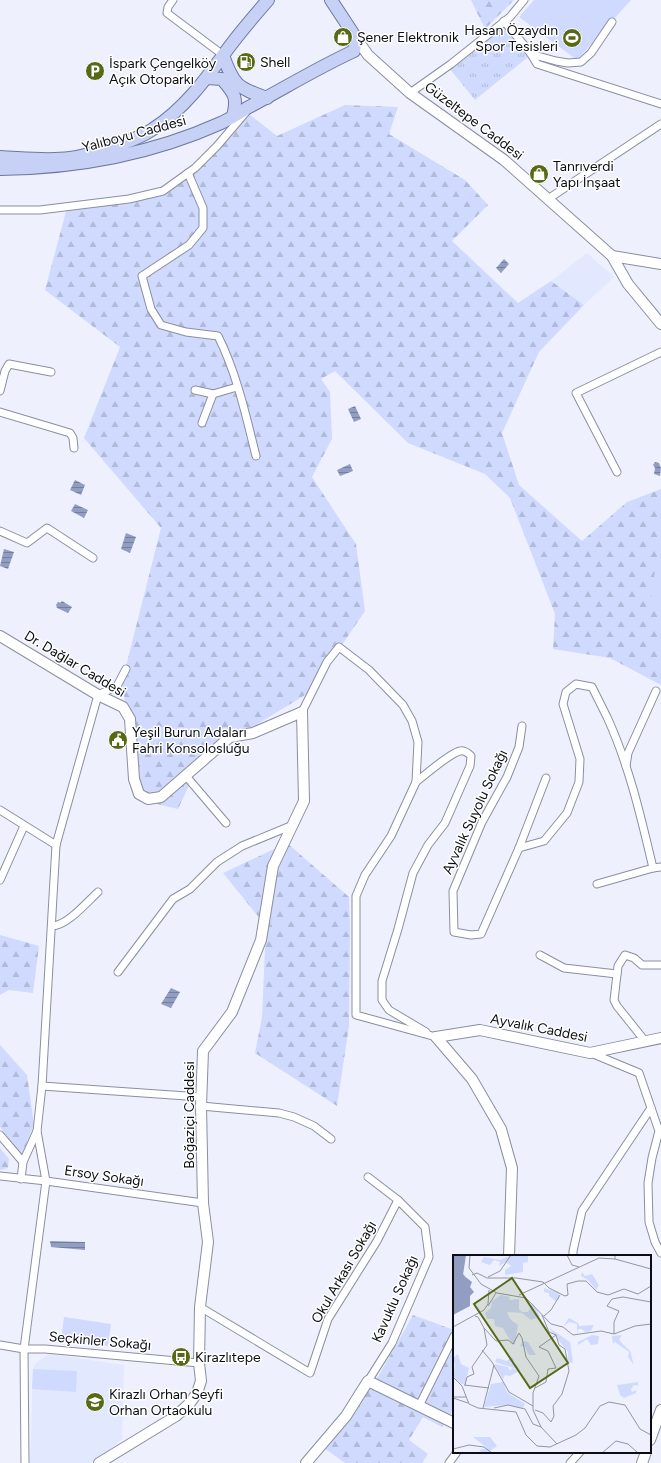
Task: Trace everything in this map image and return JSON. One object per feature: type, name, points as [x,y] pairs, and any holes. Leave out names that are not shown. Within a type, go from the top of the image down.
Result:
[{"type":"main road","name":"Yalıboyu Caddesi","points":[[0,157],[38,159],[69,158],[93,153],[152,130],[171,116],[207,78],[223,55],[267,0]]},
{"type":"main road","name":"Güzeltepe Caddesi","points":[[331,0],[356,38]]},
{"type":"main road","points":[[354,51],[356,38]]},
{"type":"main road","name":"Yalıboyu Caddesi","points":[[0,169],[45,168],[100,161],[164,144],[222,123],[334,60],[354,51]]},
{"type":"main road","points":[[223,55],[228,71],[233,80],[246,90],[267,98]]},
{"type":"main road","points":[[207,78],[222,79],[233,92],[236,106],[233,116]]},
{"type":"street","points":[[173,0],[168,7],[167,13],[223,55]]},
{"type":"street","points":[[410,93],[451,64],[510,17],[524,0]]},
{"type":"street","points":[[504,21],[529,51],[537,64],[661,104]]},
{"type":"street","points":[[529,51],[538,56],[556,62],[581,62],[591,53],[612,22]]},
{"type":"street","name":"Güzeltepe Caddesi","points":[[356,38],[368,54],[410,93],[504,160],[612,256],[628,284],[661,324]]},
{"type":"street","points":[[354,51],[368,54]]},
{"type":"street","points":[[0,210],[40,210],[129,200],[163,191],[188,173],[217,146],[251,107]]},
{"type":"street","points":[[548,199],[661,124]]},
{"type":"street","points":[[188,173],[203,208],[203,228],[189,245],[142,276],[151,309],[162,325],[186,332],[218,336],[225,350],[244,406],[256,456]]},
{"type":"street","points":[[612,256],[661,264]]},
{"type":"street","points":[[617,472],[576,394],[661,352]]},
{"type":"street","points":[[0,388],[5,371],[9,364],[51,372]]},
{"type":"street","points":[[195,390],[213,394],[237,387]]},
{"type":"street","points":[[202,423],[213,394]]},
{"type":"street","points":[[0,412],[70,432],[73,438],[74,448]]},
{"type":"street","points":[[0,531],[27,543],[47,528],[93,558]]},
{"type":"street","name":"Dr. Dağlar Caddesi","points":[[0,636],[98,695],[123,707],[130,719],[134,779],[139,794],[148,799],[161,797],[230,737],[253,733],[302,712]]},
{"type":"street","points":[[302,712],[327,662],[339,647],[370,670],[403,705],[412,721],[418,742],[416,782],[391,836],[365,875],[356,896],[356,1015],[436,1037]]},
{"type":"street","points":[[25,1463],[24,1349],[46,1181],[37,1131],[42,1086],[56,845],[98,695],[117,686],[126,669]]},
{"type":"street","points":[[520,848],[544,841],[567,812],[579,782],[580,759],[562,704],[566,692],[576,684],[592,687],[607,718],[626,766],[642,818],[653,868]]},
{"type":"street","points":[[626,766],[628,752],[656,692]]},
{"type":"street","name":"Boğaziçi Caddesi","points":[[99,1463],[176,1416],[198,1393],[201,1381],[199,1363],[200,1307],[208,1242],[203,1203],[201,1101],[203,1050],[232,1012],[261,940],[273,866],[304,801],[302,712]]},
{"type":"street","name":"Ayvalık Suyolu Sokağı","points":[[522,726],[519,747],[507,777],[482,822],[453,891],[454,932],[471,935],[481,934],[520,848],[546,778]]},
{"type":"street","points":[[416,782],[454,754],[461,751],[466,752],[471,756],[470,766],[445,823],[428,845],[413,873],[382,980],[382,1000],[388,1010],[436,1037],[472,1079],[501,1130],[512,1168],[509,1255]]},
{"type":"street","points":[[186,776],[226,823]]},
{"type":"street","points":[[0,810],[56,845]]},
{"type":"street","points":[[118,972],[173,899],[190,888],[218,862],[242,846],[293,825]]},
{"type":"street","points":[[0,880],[24,826]]},
{"type":"street","points":[[597,884],[661,867]]},
{"type":"street","points":[[52,926],[57,926],[68,920],[98,892]]},
{"type":"street","points":[[645,1041],[617,1006],[614,1000],[618,966],[625,954],[634,958],[642,965],[661,965]]},
{"type":"street","points":[[540,955],[564,968],[617,974]]},
{"type":"street","name":"Ayvalık Caddesi","points":[[436,1037],[480,1030],[590,1053],[661,1038]]},
{"type":"street","points":[[590,1053],[639,1073],[660,1131],[652,1158],[648,1183],[649,1222],[655,1242],[661,1253]]},
{"type":"street","points":[[42,1086],[201,1101],[279,1113],[294,1117],[314,1126],[331,1138]]},
{"type":"street","points":[[574,1255],[573,1251],[582,1211],[651,1108]]},
{"type":"street","points":[[21,1179],[23,1162],[37,1131]]},
{"type":"street","points":[[0,1136],[23,1162]]},
{"type":"street","name":"Ersoy Sokağı","points":[[0,1176],[203,1203]]},
{"type":"street","name":"Kavuklu Sokağı","points":[[368,1178],[398,1200],[425,1227],[429,1257],[392,1343],[368,1381]]},
{"type":"street","name":"Okul Arkası Sokağı","points":[[200,1307],[310,1373],[328,1319],[377,1241],[398,1200]]},
{"type":"street","points":[[419,1406],[453,1338]]},
{"type":"street","name":"Seçkinler Sokağı","points":[[0,1345],[24,1349],[45,1349],[199,1363]]},
{"type":"street","points":[[306,1463],[346,1416],[368,1381],[453,1423]]},
{"type":"street","points":[[651,1437],[661,1410]]},
{"type":"street","points":[[449,1463],[456,1453]]},
{"type":"street","points":[[570,1463],[579,1453]]},
{"type":"street","points":[[642,1463],[646,1453]]},
{"type":"shaded area","points":[[587,253],[614,277],[584,305],[551,281]]},
{"type":"shaded area","points":[[504,259],[509,264],[501,273],[496,268]]},
{"type":"shaded area","points":[[355,406],[361,419],[354,422],[348,409]]},
{"type":"shaded area","points":[[655,462],[659,463],[661,468],[660,476],[654,474],[655,468],[653,465]]},
{"type":"shaded area","points":[[350,464],[353,471],[340,476],[337,470]]},
{"type":"shaded area","points":[[75,480],[85,485],[81,495],[70,490]]},
{"type":"shaded area","points":[[75,504],[88,510],[84,518],[71,511]]},
{"type":"shaded area","points":[[126,533],[136,537],[130,553],[121,549]]},
{"type":"shaded area","points":[[4,549],[14,552],[8,569],[0,566]]},
{"type":"shaded area","points":[[62,601],[72,607],[68,613],[57,608],[56,605],[58,602],[60,603]]},
{"type":"shaded area","points":[[171,988],[180,992],[171,1008],[161,1004]]},
{"type":"shaded area","points":[[50,1241],[85,1242],[85,1250],[51,1247]]},
{"type":"shaded area","points":[[49,1354],[124,1365],[122,1439],[101,1457],[90,1463],[30,1463],[33,1367],[36,1363]]},
{"type":"green space","points":[[471,0],[514,0],[485,29]]},
{"type":"green space","name":"Hasan Özaydın Spor Tesisleri","points":[[534,0],[631,0],[577,60],[519,17]]},
{"type":"green space","points":[[504,26],[528,57],[475,100],[450,69]]},
{"type":"green space","points":[[345,105],[398,107],[389,134],[465,180],[488,205],[452,241],[518,303],[551,281],[584,305],[539,352],[502,433],[519,485],[582,541],[627,502],[661,489],[661,685],[610,658],[553,649],[555,614],[510,498],[485,474],[408,443],[335,371],[321,379],[330,392],[332,439],[312,477],[356,544],[365,611],[310,692],[202,758],[178,809],[140,800],[122,682],[161,528],[84,438],[120,347],[45,290],[68,204],[169,192],[249,114],[277,136]]},
{"type":"green space","points":[[659,540],[661,541],[661,602],[651,600]]},
{"type":"green space","points":[[287,843],[349,897],[349,1026],[337,1106],[255,1053],[262,1017],[266,926],[223,873]]},
{"type":"green space","points":[[0,935],[39,946],[33,993],[9,990],[0,995]]},
{"type":"green space","points":[[0,1045],[27,1075],[34,1124],[22,1155],[0,1127]]},
{"type":"green space","points":[[0,1148],[9,1159],[8,1168],[0,1170]]},
{"type":"green space","points":[[413,1315],[453,1330],[453,1410],[442,1427],[423,1417],[409,1440],[428,1454],[422,1463],[345,1463],[324,1448],[379,1375]]},
{"type":"green space","points":[[64,1317],[111,1324],[108,1346],[61,1339]]},
{"type":"green space","points":[[33,1369],[77,1371],[76,1392],[32,1389]]},
{"type":"place","name":"Şener Elektronik","points":[[343,37]]},
{"type":"place","name":"Hasan Özaydın Spor Tesisleri","points":[[572,38]]},
{"type":"place","name":"Shell","points":[[246,62]]},
{"type":"place","name":"İspark Çengelköy Açık Otoparkı","points":[[95,71]]},
{"type":"place","name":"Tanrıverdi Yapı İnşaat","points":[[539,174]]},
{"type":"place","name":"Yeşil Burun Adaları Fahri Konsolosluğu","points":[[118,740]]},
{"type":"place","name":"Kirazlıtepe","points":[[181,1357]]},
{"type":"place","name":"Kirazlı Orhan Seyfi Orhan Ortaokulu","points":[[95,1402]]}]
